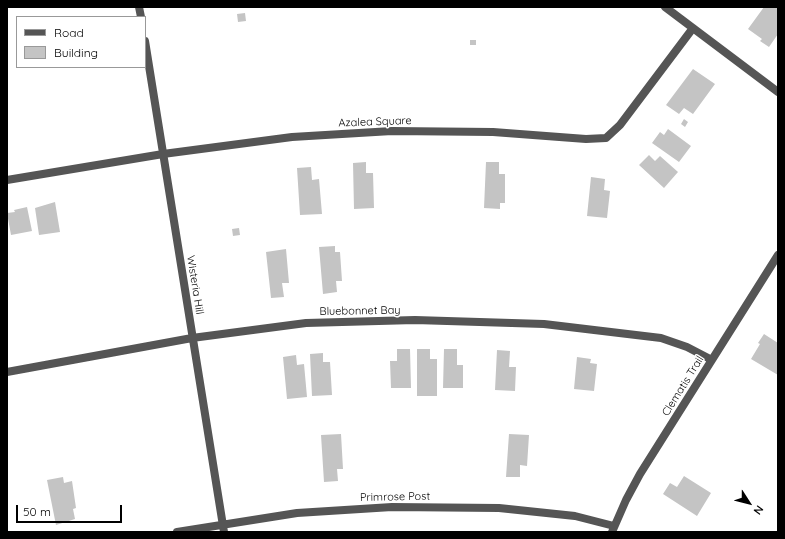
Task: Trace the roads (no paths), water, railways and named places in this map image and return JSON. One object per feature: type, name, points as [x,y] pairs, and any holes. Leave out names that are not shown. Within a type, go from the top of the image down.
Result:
[{"type":"street","points":[[665,7],[778,92]]},
{"type":"street","name":"Azalea Square","points":[[7,180],[163,154],[292,137],[392,131],[494,132],[586,139],[606,138],[620,125],[694,28]]},
{"type":"street","name":"Wisteria Hill","points":[[146,47],[224,528]]},
{"type":"street","name":"Clematis Trail","points":[[613,529],[640,474],[778,255]]},
{"type":"street","name":"Bluebonnet Bay","points":[[7,372],[192,338],[306,323],[415,320],[544,324],[661,338],[688,347],[712,360]]},
{"type":"street","name":"Primrose Post","points":[[177,532],[224,528],[297,513],[392,506],[499,508],[575,516],[613,529]]}]
